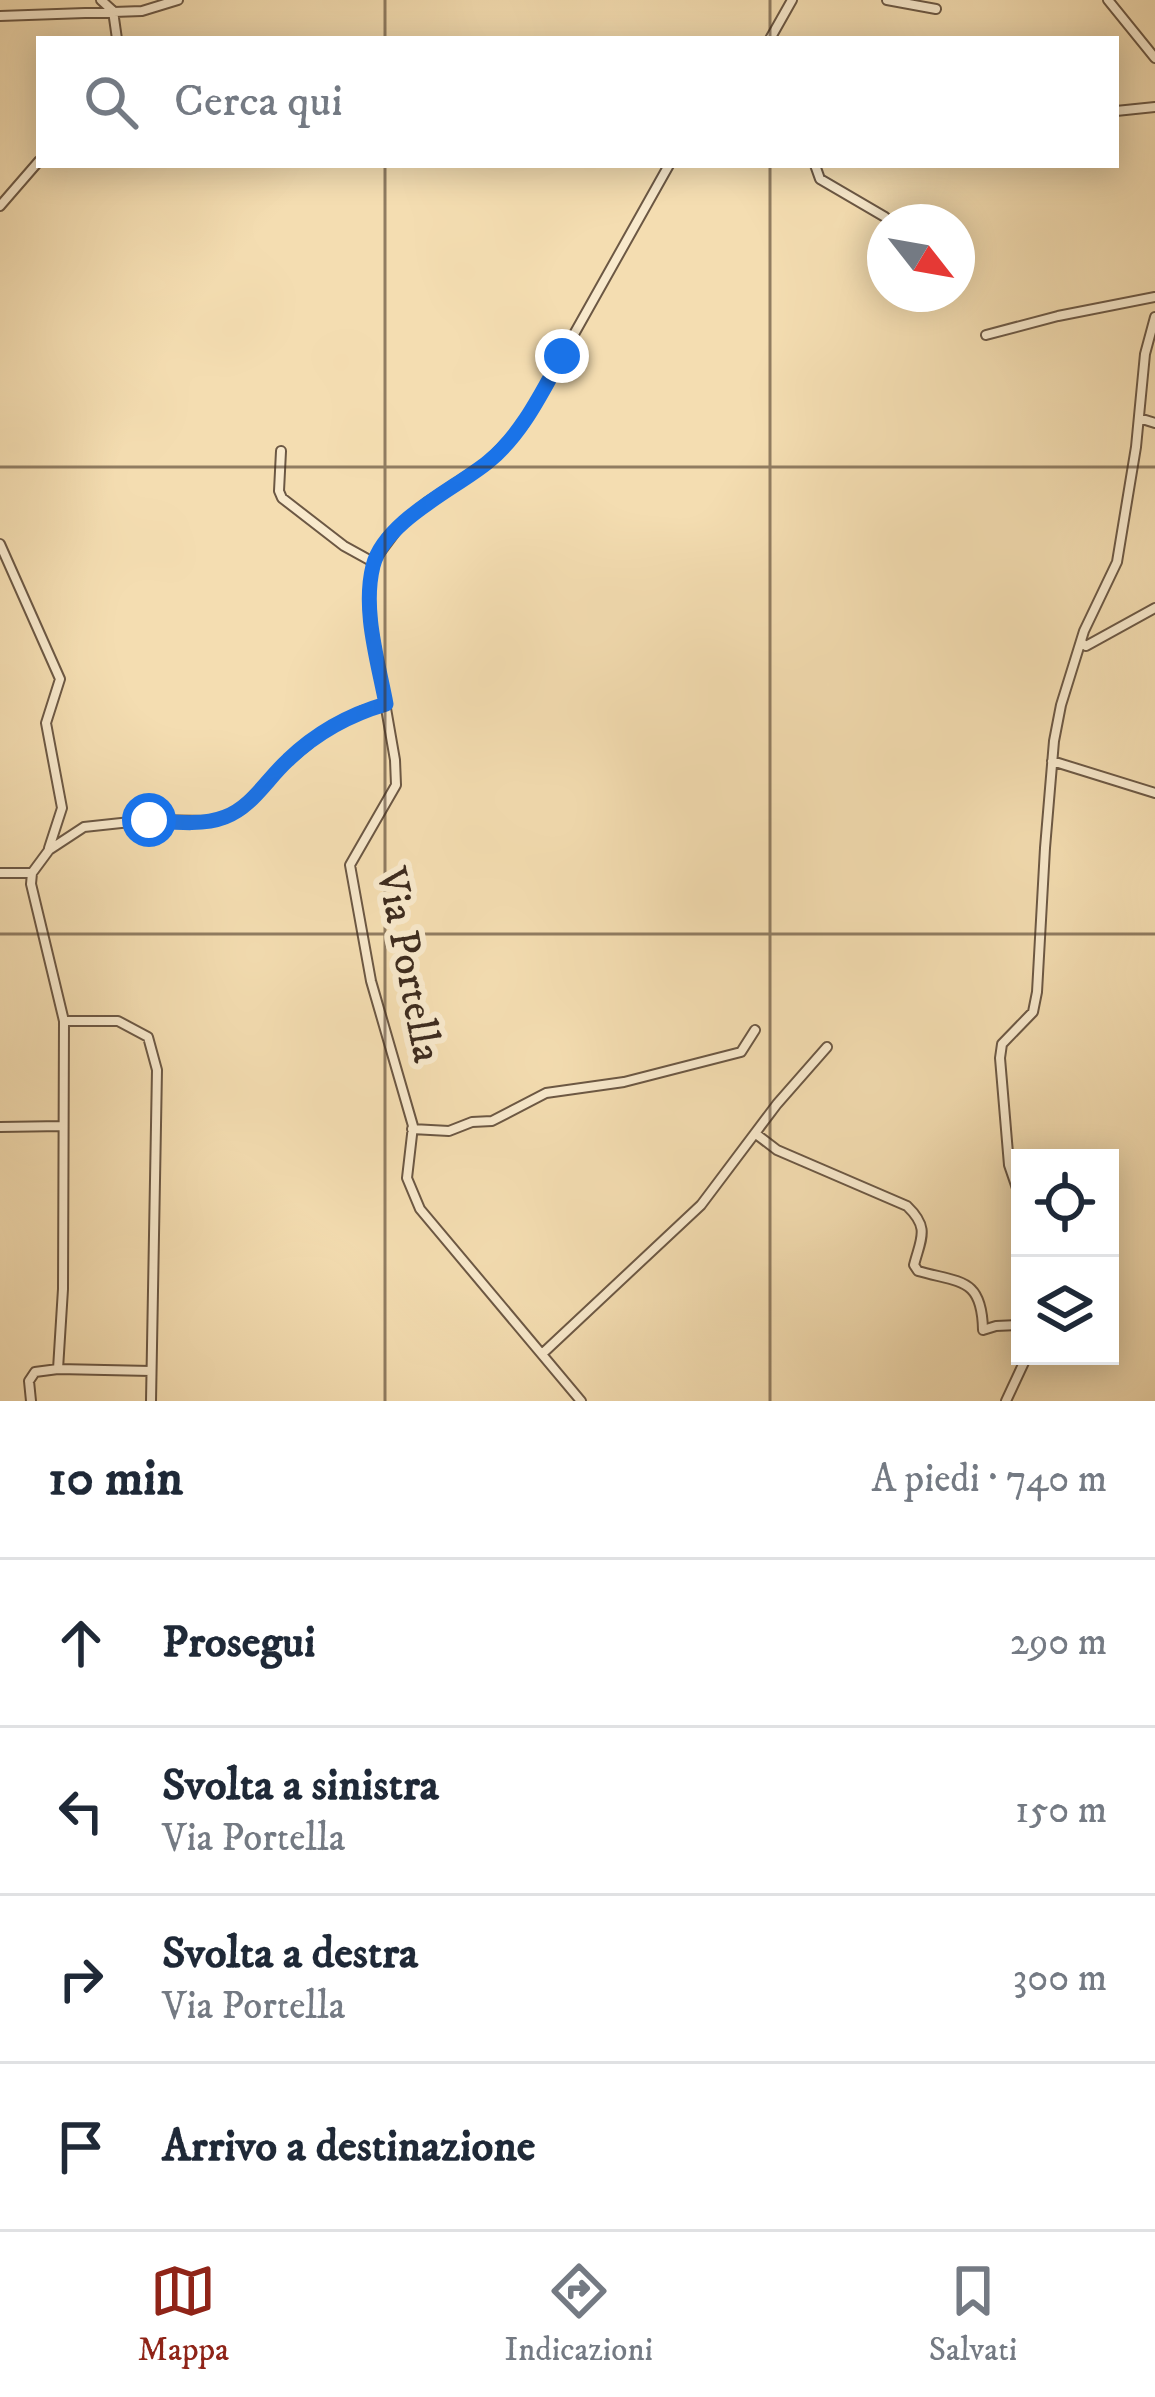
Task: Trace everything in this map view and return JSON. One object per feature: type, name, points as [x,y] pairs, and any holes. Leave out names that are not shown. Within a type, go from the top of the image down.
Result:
[{"type":"street","points":[[101,0],[113,11],[117,36]]},
{"type":"street","points":[[0,16],[142,10],[178,0]]},
{"type":"street","points":[[772,36],[792,0]]},
{"type":"street","points":[[887,0],[936,9]]},
{"type":"street","points":[[1108,0],[1155,58]]},
{"type":"street","points":[[1119,110],[1155,107]]},
{"type":"street","points":[[0,206],[36,164]]},
{"type":"street","points":[[280,451],[278,491],[282,498],[373,562],[402,524],[488,462],[523,425],[667,168]]},
{"type":"street","points":[[816,168],[820,178],[867,206]]},
{"type":"street","points":[[986,335],[1155,297]]},
{"type":"street","points":[[1011,1171],[1002,1044],[1033,1012],[1052,761],[1061,705],[1081,641],[1117,562],[1155,317]]},
{"type":"street","points":[[1139,418],[1155,423]]},
{"type":"street","points":[[0,544],[60,679],[46,723],[62,808],[49,850],[32,873],[31,884],[64,1021],[63,1289],[58,1369]]},
{"type":"street","name":"Via Portella","points":[[373,562],[369,594],[396,785],[350,865],[371,981],[412,1129],[407,1178],[420,1209],[581,1401]]},
{"type":"street","points":[[1081,641],[1086,646],[1155,608]]},
{"type":"street","points":[[49,850],[84,827],[225,818],[324,731],[386,704]]},
{"type":"street","points":[[1052,761],[1155,793]]},
{"type":"street","points":[[0,873],[32,873]]},
{"type":"street","points":[[64,1021],[118,1022],[148,1037],[157,1070],[151,1401]]},
{"type":"street","points":[[412,1129],[449,1131],[492,1121],[546,1093],[624,1082],[741,1052],[755,1030]]},
{"type":"street","points":[[542,1354],[701,1205],[827,1047]]},
{"type":"street","points":[[0,1127],[64,1126]]},
{"type":"street","points":[[756,1134],[778,1150],[907,1206],[923,1230],[914,1265],[918,1270],[963,1280],[976,1293],[982,1330],[1011,1325]]},
{"type":"street","points":[[1006,1401],[1023,1365]]},
{"type":"street","points":[[31,1401],[35,1372],[152,1371]]},
{"type":"route","points":[[149,820],[225,818],[257,794],[308,742],[362,711],[386,704],[372,628],[373,562],[402,524],[488,462],[523,425],[562,356]]}]
